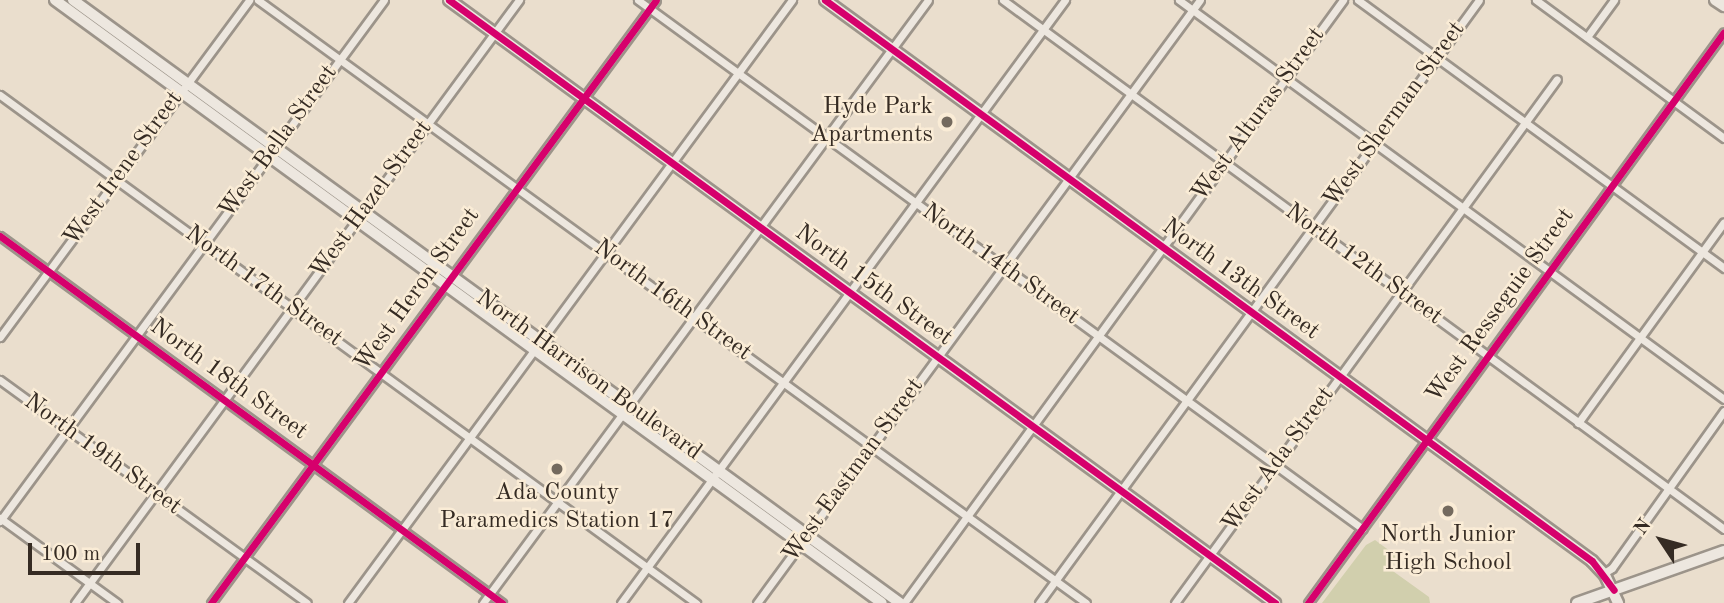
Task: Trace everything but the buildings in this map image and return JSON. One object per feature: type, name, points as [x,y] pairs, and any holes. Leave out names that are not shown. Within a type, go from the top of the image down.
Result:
[{"type":"street","name":"North Harrison Boulevard","points":[[55,0],[273,151],[804,540],[882,603]]},
{"type":"street","name":"North Harrison Boulevard","points":[[73,0],[184,88]]},
{"type":"street","name":"West Irene Street","points":[[0,337],[249,0]]},
{"type":"street","name":"North 16th Street","points":[[258,0],[1086,603]]},
{"type":"street","name":"West Bella Street","points":[[0,519],[384,0]]},
{"type":"street","name":"North 15th Street","points":[[449,0],[1275,603]]},
{"type":"street","name":"West Hazel Street","points":[[75,603],[519,0]]},
{"type":"street","name":"North 14th Street","points":[[638,0],[1363,529]]},
{"type":"street","name":"West Heron Street","points":[[211,603],[656,0]]},
{"type":"street","points":[[348,603],[792,0]]},
{"type":"street","name":"North 13th Street","points":[[825,0],[1592,561],[1604,573],[1618,603]]},
{"type":"street","points":[[483,603],[928,0]]},
{"type":"street","name":"North 12th Street","points":[[1003,0],[1724,529]]},
{"type":"street","points":[[621,603],[1065,0]]},
{"type":"street","points":[[1179,0],[1724,399]]},
{"type":"street","name":"West Eastman Street","points":[[757,603],[1200,0]]},
{"type":"street","name":"West Alturas Street","points":[[902,603],[1343,0]]},
{"type":"street","points":[[1358,0],[1724,268]]},
{"type":"street","name":"West Sherman Street","points":[[1039,603],[1479,0]]},
{"type":"street","points":[[1536,0],[1724,138]]},
{"type":"street","points":[[1587,37],[1614,0]]},
{"type":"street","points":[[1715,0],[1724,6]]},
{"type":"street","name":"West Resseguie Street","points":[[1308,603],[1724,32]]},
{"type":"street","name":"West Ada Street","points":[[1174,603],[1557,79]]},
{"type":"street","name":"North 17th Street","points":[[0,96],[696,603]]},
{"type":"street","points":[[1578,423],[1724,222]]},
{"type":"street","name":"North 18th Street","points":[[0,236],[223,402],[502,603]]},
{"type":"street","name":"North 19th Street","points":[[0,380],[307,603]]},
{"type":"street","points":[[1604,573],[1612,568],[1724,411]]},
{"type":"street","points":[[0,519],[117,603]]},
{"type":"street","name":"North Harrison Boulevard","points":[[804,540],[902,603]]},
{"type":"street","points":[[1577,603],[1724,551]]},
{"type":"shaded area","points":[[1375,540],[1398,557],[1390,569],[1429,597],[1430,603],[1322,603],[1366,545]]},
{"type":"cycle path","points":[[449,0],[1275,603]]},
{"type":"cycle path","points":[[211,603],[656,0]]},
{"type":"cycle path","points":[[825,0],[1592,561],[1614,590]]},
{"type":"cycle path","points":[[1308,603],[1724,32]]},
{"type":"cycle path","points":[[0,236],[502,603]]},
{"type":"place","name":"Hyde Park Apartments","points":[[947,122]]},
{"type":"place","name":"Ada County Paramedics Station 17","points":[[557,469]]},
{"type":"place","name":"North Junior High School","points":[[1448,511]]}]
